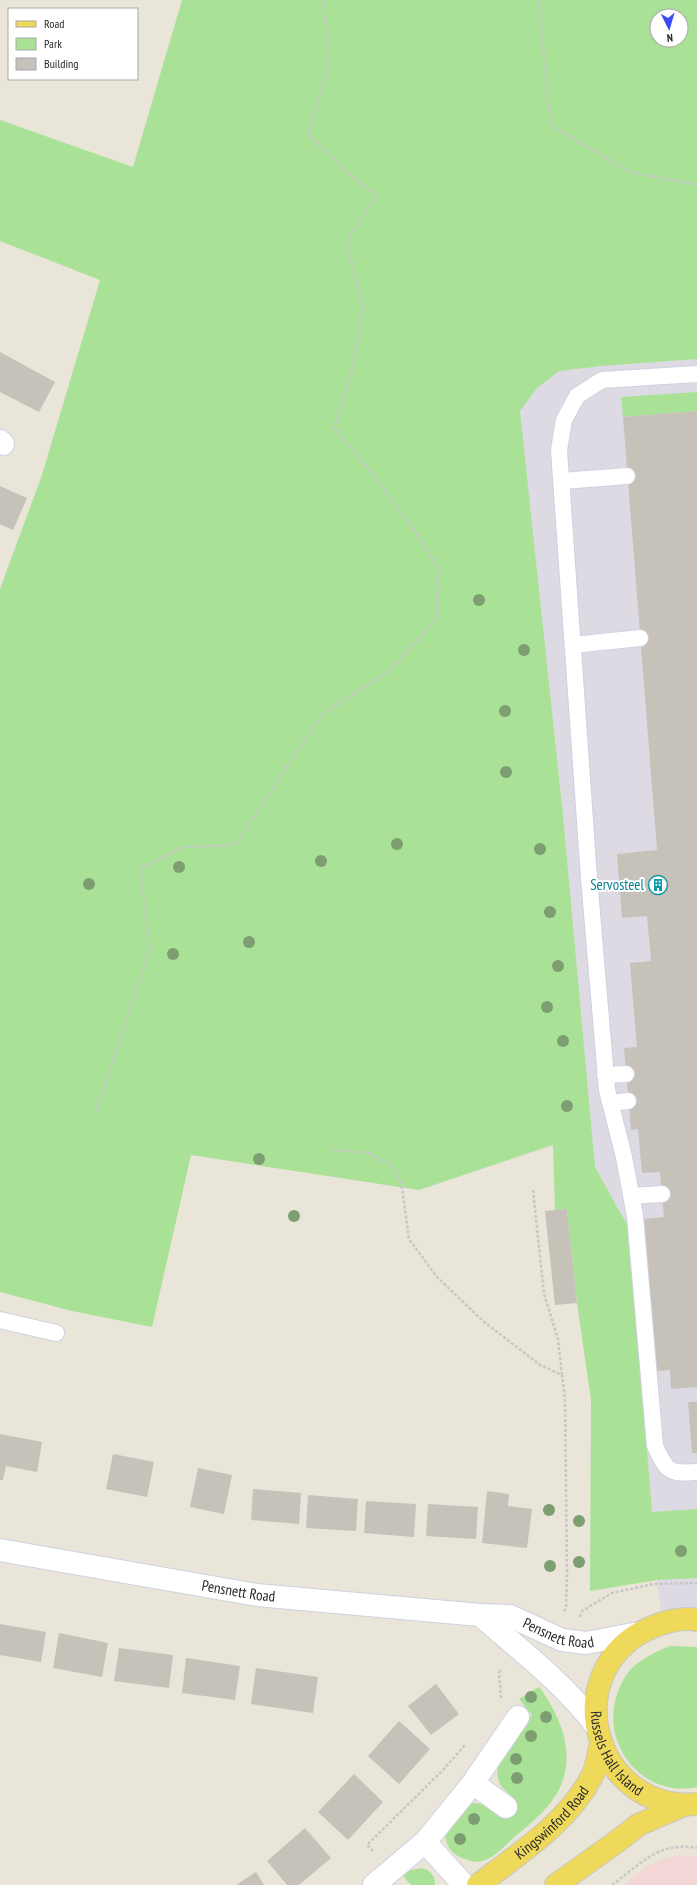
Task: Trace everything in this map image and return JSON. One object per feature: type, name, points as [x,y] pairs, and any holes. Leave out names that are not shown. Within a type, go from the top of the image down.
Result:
[{"type":"main road","name":"Russels Hall Island","points":[[693,1807],[659,1801],[639,1791],[616,1771],[598,1735],[595,1704],[600,1682],[607,1667],[617,1653],[639,1633],[663,1623],[696,1619]]},
{"type":"main road","name":"Kingswinford Road","points":[[478,1885],[559,1820],[579,1796],[593,1775],[598,1735]]},
{"type":"main road","points":[[556,1885],[638,1825],[693,1807]]},
{"type":"street","name":"Pensnett Road","points":[[0,1550],[257,1595],[480,1615],[510,1616],[562,1640],[586,1643],[639,1633]]},
{"type":"street","name":"Pensnett Road","points":[[480,1615],[561,1685],[584,1709],[598,1735]]},
{"type":"street","points":[[382,1878],[425,1842],[473,1783],[518,1717]]},
{"type":"street","points":[[473,1783],[506,1807]]},
{"type":"street","points":[[425,1842],[464,1885]]},
{"type":"lane","points":[[697,374],[602,380],[577,396],[564,420],[560,450],[588,870],[605,1075],[610,1103],[624,1157],[635,1216],[655,1446],[664,1465],[676,1473],[697,1472]]},
{"type":"lane","points":[[562,481],[628,476]]},
{"type":"lane","points":[[573,645],[640,638]]},
{"type":"lane","points":[[605,1075],[626,1074]]},
{"type":"lane","points":[[610,1103],[628,1101]]},
{"type":"lane","points":[[632,1196],[662,1194]]},
{"type":"lane","points":[[0,1320],[56,1333]]},
{"type":"path","points":[[96,1112],[150,950],[140,869],[182,847],[235,845],[322,714],[388,672],[437,619],[438,568],[412,525],[371,472],[334,428],[354,363],[363,307],[346,242],[376,196],[348,173],[308,134],[328,64],[324,0]]},
{"type":"path","points":[[538,0],[551,125],[630,172],[697,185]]},
{"type":"path","points":[[333,1150],[369,1153],[394,1167],[402,1188],[409,1239],[437,1277],[483,1320],[540,1365],[562,1375]]},
{"type":"path","points":[[533,1190],[544,1294],[558,1339],[565,1399],[566,1608],[553,1635]]},
{"type":"path","points":[[500,1704],[499,1673],[501,1667]]},
{"type":"path","points":[[382,1878],[367,1845],[443,1770],[469,1740]]},
{"type":"path","points":[[612,1885],[653,1853],[668,1848],[685,1846],[697,1848]]},
{"type":"shaded area","points":[[697,334],[697,1620],[663,1623],[657,1580],[629,1228],[595,1167],[563,815],[513,350]]},
{"type":"shaded area","points":[[682,1855],[697,1857],[697,1885],[623,1885],[649,1865],[666,1858]]},
{"type":"green space","points":[[182,0],[697,0],[697,359],[601,366],[559,371],[537,388],[520,411],[563,815],[595,1167],[629,1228],[652,1512],[697,1509],[697,1578],[657,1580],[590,1591],[591,1400],[577,1303],[567,1209],[555,1210],[553,1145],[419,1190],[191,1155],[152,1327],[72,1311],[0,1292],[0,589],[42,475],[100,280],[0,241],[0,120],[133,167]]},
{"type":"green space","points":[[697,392],[697,411],[623,417],[621,397]]},
{"type":"green space","points":[[670,1646],[697,1647],[697,1787],[679,1789],[662,1785],[646,1778],[633,1767],[623,1753],[616,1738],[613,1720],[615,1702],[623,1680],[631,1669],[640,1662],[654,1653]]},
{"type":"green space","points":[[539,1687],[556,1714],[565,1743],[567,1758],[565,1773],[560,1788],[540,1815],[492,1857],[478,1862],[460,1857],[456,1855],[448,1846],[445,1832],[468,1803],[487,1806],[503,1818],[516,1801],[500,1784],[497,1774],[499,1759],[532,1715],[519,1699]]},
{"type":"green space","points":[[421,1868],[427,1870],[431,1874],[434,1878],[435,1885],[411,1885],[402,1875],[407,1871]]},
{"type":"building","points":[[0,352],[55,382],[39,412],[0,392]]},
{"type":"building","name":"Servosteel","points":[[697,411],[697,1387],[671,1389],[670,1370],[657,1371],[644,1219],[664,1217],[660,1172],[642,1173],[638,1129],[631,1130],[624,1048],[637,1047],[630,963],[651,961],[647,916],[622,918],[617,854],[657,850],[623,417]]},
{"type":"building","points":[[0,486],[27,498],[13,530],[0,524]]},
{"type":"building","points":[[567,1209],[577,1303],[555,1305],[545,1211]]},
{"type":"building","points":[[688,1402],[697,1402],[697,1453],[692,1453]]},
{"type":"building","points":[[0,1434],[42,1442],[37,1472],[6,1466],[3,1480],[0,1480]]},
{"type":"building","points":[[113,1454],[154,1462],[147,1497],[106,1489]]},
{"type":"building","points":[[198,1468],[232,1475],[224,1514],[190,1507]]},
{"type":"building","points":[[253,1489],[301,1493],[299,1524],[251,1520]]},
{"type":"building","points":[[487,1491],[509,1494],[508,1506],[532,1509],[527,1548],[482,1543]]},
{"type":"building","points":[[308,1495],[358,1499],[356,1531],[306,1528]]},
{"type":"building","points":[[366,1501],[416,1504],[414,1537],[364,1533]]},
{"type":"building","points":[[428,1504],[478,1507],[476,1539],[426,1536]]},
{"type":"building","points":[[0,1624],[46,1632],[41,1662],[0,1655]]},
{"type":"building","points":[[59,1633],[108,1643],[102,1677],[53,1668]]},
{"type":"building","points":[[119,1648],[173,1655],[169,1688],[114,1681]]},
{"type":"building","points":[[186,1658],[240,1666],[235,1700],[182,1693]]},
{"type":"building","points":[[256,1668],[318,1677],[313,1713],[251,1704]]},
{"type":"building","points":[[436,1684],[459,1714],[431,1735],[408,1706]]},
{"type":"building","points":[[399,1721],[430,1749],[399,1784],[368,1756]]},
{"type":"building","points":[[354,1774],[383,1802],[348,1840],[318,1812]]},
{"type":"building","points":[[305,1828],[331,1858],[299,1885],[287,1885],[267,1861]]},
{"type":"building","points":[[256,1872],[264,1885],[236,1885]]},
{"type":"place","name":"Servosteel","points":[[658,885]]}]
